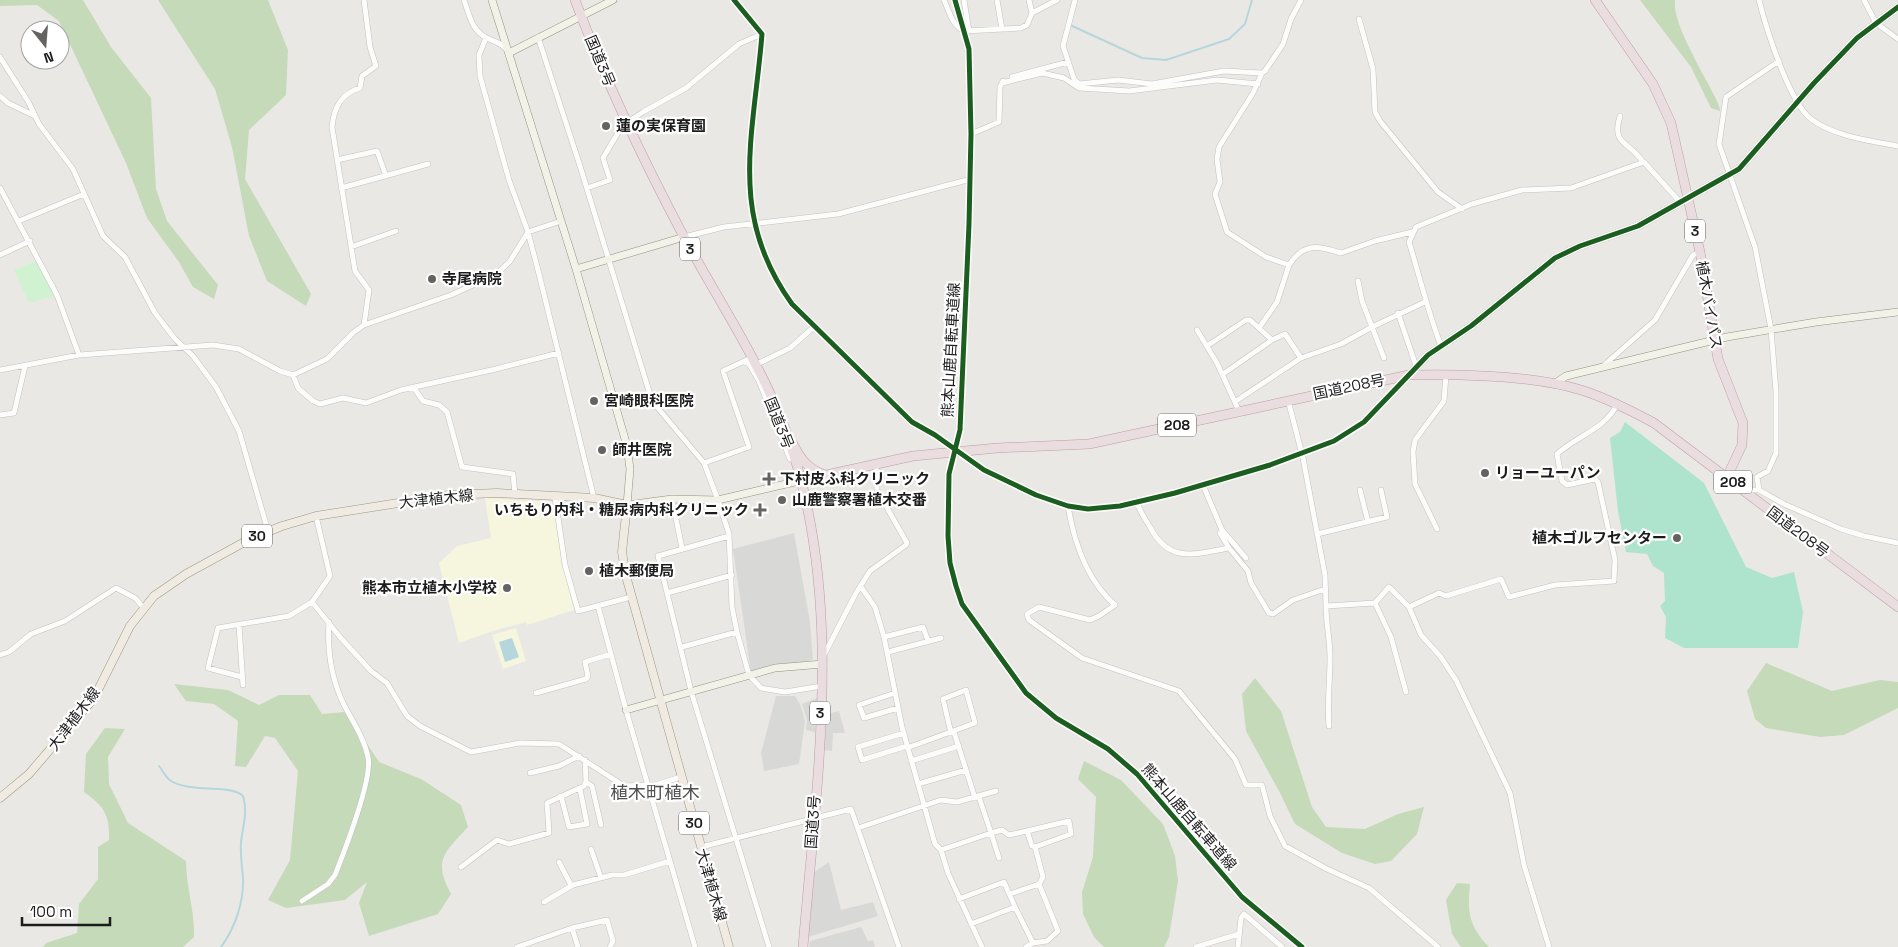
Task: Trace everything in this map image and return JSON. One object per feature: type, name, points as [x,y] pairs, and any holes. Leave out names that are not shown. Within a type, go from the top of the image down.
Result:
[{"type":"highway","name":"国道3号","points":[[575,0],[626,124],[784,429],[808,516],[821,601],[823,661],[803,947]]},
{"type":"highway","name":"植木バイパス","points":[[1595,0],[1653,84],[1664,104],[1673,132],[1684,200],[1700,252],[1718,359],[1743,422],[1742,445],[1727,476]]},
{"type":"highway","name":"国道208号","points":[[799,481],[913,456],[997,448],[1081,445],[1408,375],[1446,375],[1554,384],[1579,389],[1618,404],[1654,424],[1727,476],[1898,607]]},
{"type":"highway","points":[[784,429],[802,462],[810,469],[824,475]]},
{"type":"main road","name":"大津植木線","points":[[0,798],[29,774],[94,698],[130,626],[143,607],[162,590],[234,546],[270,530],[316,516],[449,495],[594,498],[627,504],[622,552],[631,597],[729,947]]},
{"type":"street","points":[[364,0],[370,47],[376,66],[362,76],[362,86],[346,94],[336,107],[332,127],[355,271],[369,290],[364,324]]},
{"type":"street","points":[[464,0],[475,30],[486,38],[499,41],[509,53]]},
{"type":"street","points":[[492,0],[576,269],[627,446],[630,469],[627,504],[672,500],[718,500],[799,481],[758,381],[749,364],[750,362]]},
{"type":"street","points":[[509,53],[581,17],[605,2],[614,0]]},
{"type":"street","points":[[734,0],[762,34],[748,156],[754,222],[762,250],[778,284],[792,304],[902,414],[984,470],[1036,495],[1068,506],[1088,509],[1137,502],[1203,485],[1334,441],[1364,422],[1416,366],[1471,326],[1555,258],[1580,246],[1638,226],[1739,169],[1857,38],[1898,7]]},
{"type":"street","points":[[944,0],[959,30],[969,31],[1021,28],[1027,25],[1032,13],[1030,0]]},
{"type":"street","points":[[964,0],[969,31]]},
{"type":"street","points":[[997,0],[1002,29]]},
{"type":"street","points":[[1032,13],[1057,0]]},
{"type":"street","points":[[1075,0],[1063,46],[1074,79],[1079,84],[1087,85],[1118,80],[1152,84],[1224,71],[1262,73]]},
{"type":"street","points":[[1289,265],[1266,257],[1227,232],[1214,194],[1220,182],[1217,159],[1219,147],[1258,84],[1262,73],[1283,44],[1291,19],[1301,0]]},
{"type":"street","points":[[1759,0],[1779,61],[1797,103],[1810,118],[1824,126],[1850,136],[1898,146]]},
{"type":"street","points":[[1864,0],[1876,23],[1898,39]]},
{"type":"street","points":[[1359,19],[1373,69],[1376,112],[1380,121],[1438,192],[1462,209]]},
{"type":"street","points":[[587,188],[610,180],[603,158],[622,126],[686,88],[739,44],[762,34]]},
{"type":"street","points":[[538,37],[609,258],[652,400],[704,463],[730,536],[732,607],[749,675],[761,688],[784,692],[822,686]]},
{"type":"street","points":[[486,38],[479,55],[480,76],[509,180],[528,232],[594,498]]},
{"type":"street","points":[[0,57],[35,116],[73,169],[103,236],[125,256],[148,304],[175,339],[193,356],[216,387],[235,423],[268,531],[270,530]]},
{"type":"street","points":[[1759,490],[1757,477],[1768,470],[1776,453],[1776,392],[1771,329],[1755,247],[1719,144],[1726,97],[1779,61]]},
{"type":"street","points":[[971,134],[1000,122],[1002,83],[1004,79],[1068,62]]},
{"type":"street","points":[[1002,83],[1042,73],[1064,78],[1079,88],[1129,92],[1217,80],[1258,84]]},
{"type":"street","points":[[0,96],[8,103],[35,116]]},
{"type":"street","points":[[1620,116],[1617,136],[1622,142],[1630,146],[1684,200]]},
{"type":"street","points":[[337,160],[376,151],[386,176]]},
{"type":"street","points":[[1441,346],[1424,302],[1423,289],[1409,242],[1412,232],[1416,227],[1462,209],[1522,190],[1579,186],[1644,162]]},
{"type":"street","points":[[341,188],[428,164]]},
{"type":"street","points":[[576,269],[609,258],[724,227],[754,222],[838,214],[971,179]]},
{"type":"street","points":[[0,188],[58,295],[79,355]]},
{"type":"street","points":[[19,221],[84,194]]},
{"type":"street","points":[[0,370],[79,355],[213,345],[230,346],[239,349],[280,371],[293,375],[327,359],[364,324],[451,295],[497,274],[510,261],[528,232],[561,221]]},
{"type":"street","points":[[351,247],[396,231]]},
{"type":"street","points":[[1259,328],[1277,302],[1289,265],[1296,254],[1306,249],[1326,248],[1342,253],[1375,241],[1412,232]]},
{"type":"street","points":[[0,255],[30,241]]},
{"type":"street","points":[[1600,369],[1655,320],[1693,255],[1700,252]]},
{"type":"street","points":[[1358,281],[1362,301],[1384,358]]},
{"type":"street","points":[[1236,401],[1301,358],[1341,344],[1398,313],[1424,302]]},
{"type":"street","points":[[1554,384],[1566,376],[1771,329],[1898,312]]},
{"type":"street","points":[[1398,313],[1416,366]]},
{"type":"street","points":[[1207,346],[1246,320],[1259,328],[1272,340]]},
{"type":"street","points":[[704,463],[749,447],[723,371],[790,348],[816,326]]},
{"type":"street","points":[[1197,330],[1222,374],[1239,411]]},
{"type":"street","points":[[1222,374],[1272,340],[1285,334],[1301,358]]},
{"type":"street","points":[[293,375],[298,388],[320,404],[343,398],[369,403],[401,390],[559,352]]},
{"type":"street","points":[[0,415],[14,413],[25,366]]},
{"type":"street","points":[[1437,529],[1415,484],[1413,452],[1415,440],[1444,402],[1446,375]]},
{"type":"street","points":[[414,388],[419,398],[439,405],[447,412],[462,467],[513,474],[515,495]]},
{"type":"street","points":[[1288,400],[1302,453],[1325,575],[1330,654],[1330,695],[1327,703],[1329,726]]},
{"type":"street","points":[[1409,607],[1439,593],[1446,596],[1501,579],[1509,597],[1555,585],[1614,581],[1615,560],[1598,482],[1595,479],[1567,485],[1562,482],[1557,454],[1568,443],[1611,416],[1618,404]]},
{"type":"street","points":[[626,710],[749,675],[823,661],[870,571],[906,546],[907,542],[877,490],[876,464]]},
{"type":"street","points":[[1203,485],[1222,530],[1246,558]]},
{"type":"street","points":[[1360,490],[1368,522]]},
{"type":"street","points":[[1317,534],[1387,517],[1381,490]]},
{"type":"street","points":[[1743,490],[1759,490],[1784,504],[1864,536],[1898,542]]},
{"type":"street","points":[[555,497],[565,565],[578,611],[631,597]]},
{"type":"street","points":[[672,500],[682,548]]},
{"type":"street","points":[[1137,502],[1155,538],[1168,550],[1191,555],[1229,548]]},
{"type":"street","points":[[1068,506],[1080,554],[1100,589],[1115,605],[1090,620],[1039,607],[1027,614],[1029,620],[1082,658],[1179,691],[1232,754],[1246,785],[1262,785],[1270,816],[1286,846],[1327,869],[1369,888],[1438,947]]},
{"type":"street","points":[[242,677],[211,670],[207,667],[218,628],[290,616],[312,602],[330,576],[316,516]]},
{"type":"street","points":[[1222,530],[1220,532],[1229,548],[1248,571],[1251,583],[1268,613],[1273,614],[1293,600],[1325,589]]},
{"type":"street","points":[[730,536],[658,556],[691,691],[769,947]]},
{"type":"street","points":[[668,593],[732,575]]},
{"type":"street","points":[[860,587],[875,607],[884,637],[907,747],[935,844],[942,850],[959,899],[982,947]]},
{"type":"street","points":[[1326,606],[1374,603],[1389,587],[1409,607],[1420,635],[1440,656],[1456,680],[1510,793],[1524,865],[1549,947]]},
{"type":"street","points":[[0,655],[9,652],[31,634],[65,621],[116,588],[135,598],[143,607]]},
{"type":"street","points":[[312,602],[371,670],[387,682],[407,716],[420,726],[471,752],[520,743],[555,744],[563,746],[624,786],[648,786],[681,777]]},
{"type":"street","points":[[1374,603],[1392,637],[1406,692]]},
{"type":"street","points":[[598,606],[626,710],[695,947]]},
{"type":"street","points":[[302,901],[328,884],[335,875],[362,797],[369,767],[363,741],[343,703],[329,661],[329,622]]},
{"type":"street","points":[[239,625],[243,685]]},
{"type":"street","points":[[884,637],[924,627],[928,642]]},
{"type":"street","points":[[682,648],[737,632]]},
{"type":"street","points":[[888,652],[941,638]]},
{"type":"street","points":[[536,693],[586,679],[588,676],[585,662],[611,654]]},
{"type":"street","points":[[904,733],[858,747],[857,749],[862,760],[953,732],[975,723],[966,690],[943,700],[953,732],[959,746],[966,770],[999,858]]},
{"type":"street","points":[[895,693],[859,704],[864,718],[898,708]]},
{"type":"street","points":[[911,761],[959,746]]},
{"type":"street","points":[[530,773],[559,766],[578,756]]},
{"type":"street","points":[[460,867],[496,840],[509,844],[549,833],[546,805],[548,801],[580,789],[586,782],[585,760]]},
{"type":"street","points":[[918,784],[966,770]]},
{"type":"street","points":[[586,782],[592,786],[601,825]]},
{"type":"street","points":[[561,796],[569,827],[586,824],[580,789]]},
{"type":"street","points":[[858,828],[924,804],[941,800],[957,802],[996,791]]},
{"type":"street","points":[[700,847],[851,809],[899,947]]},
{"type":"street","points":[[942,850],[1002,830],[1009,835],[1069,821],[1071,834],[1035,846]]},
{"type":"street","points":[[1010,894],[1039,884],[1043,877],[1035,846],[1032,846],[1027,831]]},
{"type":"street","points":[[591,849],[601,878]]},
{"type":"street","points":[[544,902],[571,885],[624,875],[670,861]]},
{"type":"street","points":[[559,862],[571,885]]},
{"type":"street","points":[[959,899],[1004,882],[1033,944]]},
{"type":"street","points":[[1026,947],[1047,941],[1058,931],[1039,884]]},
{"type":"street","points":[[971,924],[1015,907]]},
{"type":"street","points":[[1238,947],[1241,918],[1244,914],[1282,947]]},
{"type":"street","points":[[517,947],[572,928],[607,920],[613,941],[610,947]]},
{"type":"street","points":[[572,928],[578,947]]},
{"type":"street","points":[[1196,947],[1239,934]]},
{"type":"shaded area","points":[[0,0],[83,0],[111,47],[151,98],[156,189],[167,221],[218,285],[214,299],[193,287],[179,262],[147,218],[126,163],[70,44],[70,20],[58,20],[37,5],[0,6]]},
{"type":"shaded area","points":[[158,0],[268,0],[288,50],[286,95],[249,130],[245,179],[311,294],[306,306],[267,281],[249,236],[232,147],[215,89]]},
{"type":"shaded area","points":[[1640,0],[1675,0],[1676,13],[1681,28],[1714,94],[1720,111],[1711,108],[1691,67]]},
{"type":"shaded area","name":"熊本市立植木小学校","points":[[485,498],[550,502],[553,506],[563,566],[574,610],[527,625],[526,622],[493,631],[459,643],[439,563],[457,546],[491,538]]},
{"type":"shaded area","points":[[794,533],[810,622],[813,660],[751,672],[733,549]]},
{"type":"shaded area","name":"熊本市立植木小学校","points":[[516,628],[526,661],[503,669],[492,635]]},
{"type":"shaded area","points":[[1766,663],[1832,691],[1880,680],[1898,682],[1898,708],[1844,735],[1820,737],[1766,728],[1755,719],[1747,691]]},
{"type":"shaded area","points":[[1255,678],[1281,711],[1312,807],[1326,827],[1365,829],[1398,814],[1424,807],[1417,834],[1391,861],[1375,864],[1342,853],[1295,824],[1246,731],[1242,694]]},
{"type":"shaded area","points":[[174,684],[228,690],[259,705],[279,695],[310,695],[322,714],[346,712],[379,762],[421,779],[461,805],[468,827],[444,857],[443,873],[451,894],[438,914],[369,936],[359,903],[367,882],[345,900],[286,908],[268,900],[290,860],[298,771],[275,738],[265,736],[246,767],[235,766],[238,721],[214,704],[186,701]]},
{"type":"shaded area","points":[[776,696],[795,696],[801,706],[805,722],[799,764],[764,771],[761,753]]},
{"type":"shaded area","points":[[817,698],[815,732],[806,730],[807,720],[802,704]]},
{"type":"shaded area","points":[[839,711],[845,733],[833,733],[832,751],[822,750],[824,715]]},
{"type":"shaded area","points":[[105,728],[125,729],[108,757],[109,784],[128,823],[186,861],[194,937],[183,947],[43,947],[46,943],[77,933],[79,904],[98,879],[98,847],[109,840],[108,824],[101,807],[84,792],[86,754]]},
{"type":"shaded area","points":[[1084,761],[1121,780],[1163,824],[1175,856],[1178,881],[1169,937],[1164,947],[1104,947],[1094,937],[1083,914],[1082,892],[1093,857],[1096,797],[1078,779]]},
{"type":"shaded area","points":[[829,862],[841,910],[873,902],[878,916],[808,937],[813,873]]},
{"type":"shaded area","points":[[1457,883],[1470,884],[1469,911],[1473,925],[1489,947],[1461,947],[1452,934],[1446,900]]},
{"type":"shaded area","points":[[861,927],[868,941],[873,940],[875,947],[809,947],[810,941]]},
{"type":"green space","points":[[40,259],[57,295],[29,303],[14,270]]},
{"type":"green space","name":"植木ゴルフセンター","points":[[1625,422],[1704,483],[1746,567],[1772,578],[1794,572],[1803,612],[1798,648],[1684,648],[1665,638],[1666,617],[1660,606],[1665,601],[1664,573],[1653,566],[1647,554],[1626,552],[1618,511],[1610,438],[1620,432]]},
{"type":"water","points":[[512,638],[519,657],[505,662],[499,642]]},
{"type":"waterway","points":[[1070,25],[1142,58],[1166,60],[1229,39],[1245,24],[1252,0]]},
{"type":"waterway","points":[[159,766],[169,780],[179,785],[230,790],[238,792],[243,796],[245,814],[241,846],[242,896],[234,923],[221,947]]},
{"type":"cycle path","points":[[734,0],[762,34],[751,140],[752,206],[759,238],[772,271],[792,304],[912,422],[935,435],[984,470],[1036,495],[1068,506],[1088,509],[1120,506],[1175,493],[1270,465],[1334,441],[1364,422],[1428,355],[1471,326],[1555,258],[1580,246],[1638,226],[1739,169],[1814,83],[1857,38],[1898,7]]},
{"type":"cycle path","name":"熊本山鹿自転車道線","points":[[955,0],[969,49],[971,134],[960,430],[949,474],[948,536],[950,563],[962,604],[1026,693],[1056,718],[1108,749],[1137,774],[1242,897],[1302,947]]},
{"type":"place","name":"蓮の実保育園","points":[[606,126]]},
{"type":"place","name":"寺尾病院","points":[[432,279]]},
{"type":"place","name":"宮崎眼科医院","points":[[594,401]]},
{"type":"place","name":"師井医院","points":[[602,450]]},
{"type":"place","name":"リョーユーパン","points":[[1485,473]]},
{"type":"place","name":"下村皮ふ科クリニック","points":[[769,479]]},
{"type":"place","name":"山鹿警察署植木交番","points":[[782,500]]},
{"type":"place","name":"いちもり内科・糖尿病内科クリニック","points":[[760,510]]},
{"type":"place","name":"植木ゴルフセンター","points":[[1677,538]]},
{"type":"place","name":"植木郵便局","points":[[589,571]]},
{"type":"place","name":"熊本市立植木小学校","points":[[507,588]]},
{"type":"district","name":"植木町植木","points":[[655,793]]}]
